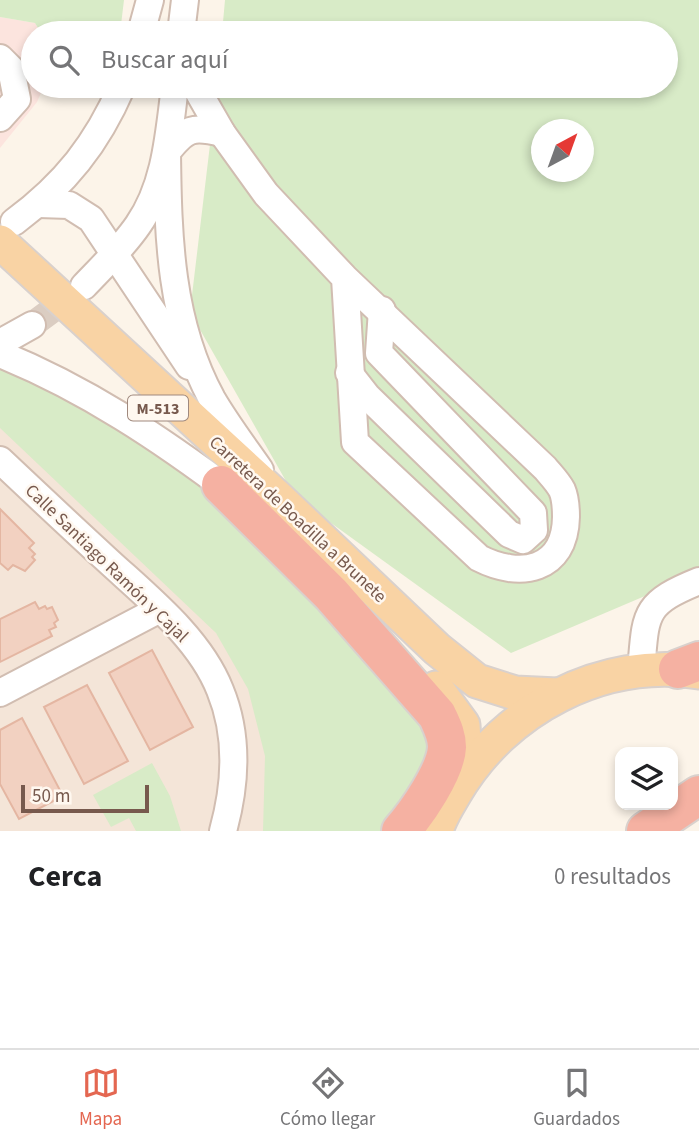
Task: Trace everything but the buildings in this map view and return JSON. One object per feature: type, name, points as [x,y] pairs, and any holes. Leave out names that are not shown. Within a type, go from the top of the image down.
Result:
[{"type":"highway","points":[[221,485],[331,594],[437,715],[446,734],[447,750],[430,789],[401,831]]},
{"type":"highway","points":[[646,831],[699,795]]},
{"type":"main road","name":"Carretera de Boadilla a Brunete","points":[[5,233],[12,263],[387,631],[444,696],[463,725],[466,773]]},
{"type":"main road","name":"Carretera de Boadilla a Brunete","points":[[12,263],[278,498],[437,649],[477,681],[515,693],[556,695]]},
{"type":"main road","name":"M-513","points":[[435,827],[466,773],[498,736],[524,715],[556,695],[614,675],[679,668]]},
{"type":"street","points":[[144,21],[150,0]]},
{"type":"street","points":[[183,21],[186,0]]},
{"type":"street","points":[[0,58],[11,69],[18,99],[0,118]]},
{"type":"street","points":[[5,233],[61,183],[102,131],[117,98]]},
{"type":"street","points":[[174,98],[167,152],[167,238],[173,287],[188,338],[212,398]]},
{"type":"street","points":[[202,98],[222,133],[266,194],[345,278],[382,310],[545,468],[562,490],[566,529],[558,551],[544,564],[528,569],[501,569],[480,558],[355,442],[345,278]]},
{"type":"street","points":[[85,286],[139,225],[153,197],[167,152],[189,130],[200,128],[222,133]]},
{"type":"street","points":[[39,204],[69,205],[91,219],[278,498]]},
{"type":"street","points":[[349,373],[367,396],[509,534],[523,540],[534,530],[533,513],[379,353],[382,310]]},
{"type":"street","points":[[0,343],[32,325]]},
{"type":"street","points":[[0,354],[56,377],[178,452],[299,545]]},
{"type":"street","name":"Calle Santiago Ramón y Cajal","points":[[0,460],[160,609],[188,640],[221,691],[232,734],[235,774],[223,831]]},
{"type":"street","points":[[679,668],[645,622],[653,605],[672,592],[699,581]]},
{"type":"street","points":[[0,693],[160,609]]},
{"type":"shaded area","points":[[0,17],[23,21],[21,21],[21,98],[39,98],[0,148]]},
{"type":"shaded area","points":[[0,365],[376,831],[0,831]]},
{"type":"green space","points":[[0,0],[124,0],[121,21],[23,21],[0,17]]},
{"type":"green space","points":[[225,0],[699,0],[699,573],[511,653],[295,497],[190,312],[216,98],[678,98],[678,21],[223,21]]},
{"type":"green space","points":[[0,366],[11,367],[162,450],[263,530],[440,728],[400,825],[380,831],[263,831],[265,756],[248,689],[216,633],[0,428]]},
{"type":"green space","points":[[152,763],[170,796],[181,831],[136,831],[129,818],[111,827],[93,795]]},
{"type":"tunnel","points":[[32,325],[78,291]]}]
